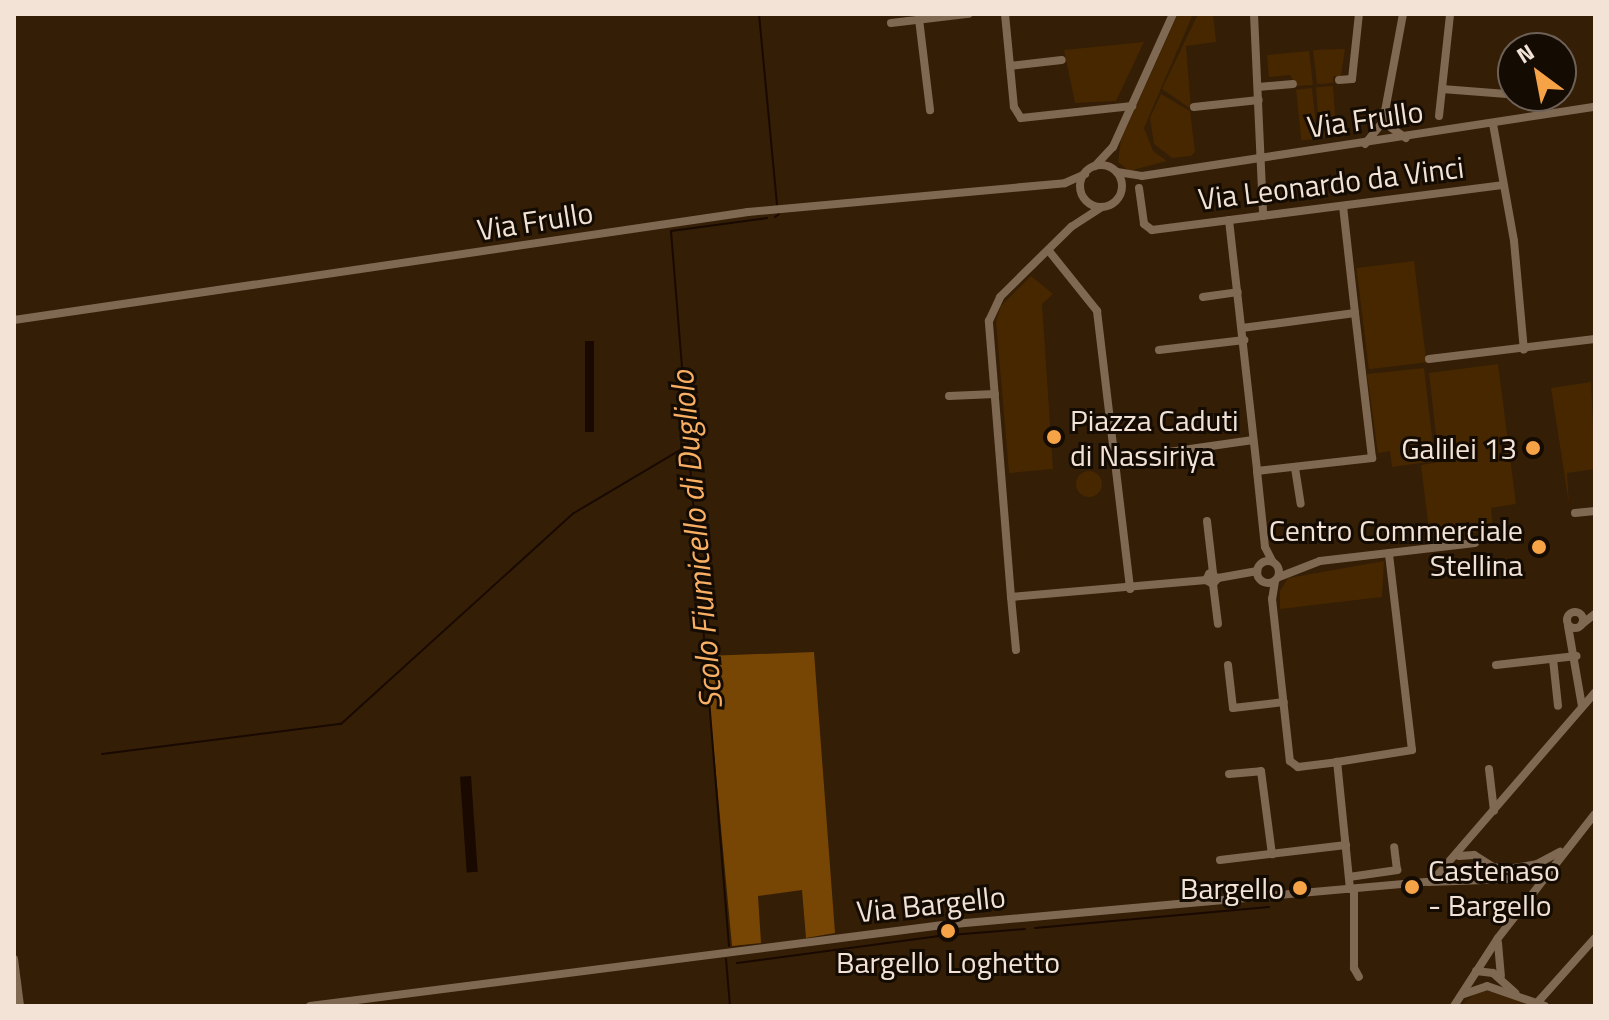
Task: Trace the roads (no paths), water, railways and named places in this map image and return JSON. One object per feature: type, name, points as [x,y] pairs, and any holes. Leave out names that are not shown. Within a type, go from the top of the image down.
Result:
[{"type":"street","points":[[891,23],[968,14]]},
{"type":"street","points":[[1005,14],[1010,66],[1021,118],[1132,106]]},
{"type":"street","points":[[1254,14],[1259,100],[1257,159],[1263,216]]},
{"type":"street","points":[[1339,80],[1352,79],[1359,14]]},
{"type":"street","points":[[1385,142],[1383,125],[1403,14]]},
{"type":"street","points":[[1439,116],[1450,14]]},
{"type":"street","points":[[1071,227],[1084,196],[1085,174],[1113,147],[1172,15]]},
{"type":"street","points":[[919,19],[930,110]]},
{"type":"street","points":[[1010,66],[1062,60]]},
{"type":"street","points":[[1258,87],[1293,84]]},
{"type":"street","points":[[1442,89],[1497,93]]},
{"type":"street","points":[[1194,107],[1259,100]]},
{"type":"street","name":"Via Frullo","points":[[1142,176],[1385,142],[1595,107]]},
{"type":"street","name":"Via Leonardo da Vinci","points":[[1139,188],[1149,230],[1502,185],[1493,124]]},
{"type":"street","points":[[1383,125],[1407,138]]},
{"type":"street","points":[[1362,145],[1383,125]]},
{"type":"street","points":[[1113,147],[1121,194]]},
{"type":"street","points":[[1095,166],[1142,176]]},
{"type":"street","name":"Via Frullo","points":[[14,320],[748,212],[1065,183],[1085,174]]},
{"type":"street","points":[[1016,650],[989,321],[992,308],[1071,227],[1142,176]]},
{"type":"street","points":[[1065,183],[1102,207]]},
{"type":"street","points":[[1502,185],[1514,241],[1524,350]]},
{"type":"street","points":[[1257,471],[1372,458],[1343,206]]},
{"type":"street","points":[[1229,220],[1265,547],[1257,574],[1272,599]]},
{"type":"street","points":[[1049,251],[1097,311],[1130,589]]},
{"type":"street","points":[[1203,297],[1238,292]]},
{"type":"street","points":[[1242,328],[1355,313]]},
{"type":"street","points":[[1429,359],[1524,350],[1595,339]]},
{"type":"street","points":[[1159,350],[1244,340]]},
{"type":"street","points":[[949,396],[995,394]]},
{"type":"street","points":[[1169,452],[1253,440]]},
{"type":"street","points":[[1295,468],[1301,504]]},
{"type":"street","points":[[1575,513],[1595,511]]},
{"type":"street","points":[[1207,521],[1218,624]]},
{"type":"street","points":[[1011,597],[1130,589],[1257,574],[1277,579],[1297,568],[1475,543]]},
{"type":"street","points":[[1265,547],[1274,562],[1277,579],[1272,599],[1291,764],[1337,762],[1412,750],[1389,553]]},
{"type":"street","points":[[1257,574],[1274,562],[1297,568]]},
{"type":"street","points":[[1568,626],[1595,614]]},
{"type":"street","points":[[1581,620],[1568,615],[1576,651],[1582,706]]},
{"type":"street","points":[[1576,651],[1581,620]]},
{"type":"street","points":[[1496,665],[1553,659],[1576,651]]},
{"type":"street","points":[[1553,659],[1558,706]]},
{"type":"street","points":[[1228,665],[1233,708],[1284,702]]},
{"type":"street","points":[[1429,882],[1459,856],[1595,692]]},
{"type":"street","points":[[1337,762],[1352,889],[1354,968],[1359,977]]},
{"type":"street","points":[[1489,769],[1494,811]]},
{"type":"street","points":[[1229,774],[1261,771],[1272,854]]},
{"type":"street","points":[[1456,1002],[1498,938],[1595,814]]},
{"type":"street","points":[[1473,838],[1479,857]]},
{"type":"street","points":[[1220,860],[1346,845]]},
{"type":"street","points":[[1349,877],[1397,870],[1394,847]]},
{"type":"street","points":[[1459,856],[1479,857],[1501,869],[1532,865],[1567,847]]},
{"type":"street","points":[[1532,865],[1543,878]]},
{"type":"street","name":"Via Bargello","points":[[310,1006],[943,925],[1429,882],[1543,878]]},
{"type":"street","points":[[1498,938],[1496,964],[1506,984]]},
{"type":"street","points":[[1476,971],[1487,986],[1541,1004],[1595,938]]},
{"type":"street","points":[[14,959],[20,1006]]},
{"type":"street","points":[[1476,971],[1488,971],[1516,995]]},
{"type":"street","points":[[1456,1002],[1487,986]]},
{"type":"waterway","name":"Scolo Fiumicello di Dugliolo","points":[[759,14],[777,204]]},
{"type":"waterway","name":"Scolo Fiumicello di Dugliolo","points":[[775,217],[779,214]]},
{"type":"waterway","name":"Scolo Fiumicello di Dugliolo","points":[[729,946],[671,231],[767,218]]},
{"type":"waterway","points":[[102,754],[341,724],[574,513],[687,446]]},
{"type":"waterway","points":[[1035,928],[1269,907]]},
{"type":"waterway","points":[[951,935],[1025,929]]},
{"type":"waterway","points":[[737,963],[939,936]]},
{"type":"waterway","name":"Scolo Fiumicello di Dugliolo","points":[[726,959],[730,1006]]},
{"type":"place","name":"Piazza Caduti di Nassiriya","points":[[1054,437]]},
{"type":"place","name":"Galilei 13","points":[[1533,448]]},
{"type":"place","name":"Centro Commerciale Stellina","points":[[1539,547]]},
{"type":"place","name":"Castenaso - Bargello","points":[[1412,887]]},
{"type":"place","name":"Bargello","points":[[1300,888]]},
{"type":"place","name":"Bargello Loghetto","points":[[948,931]]}]
